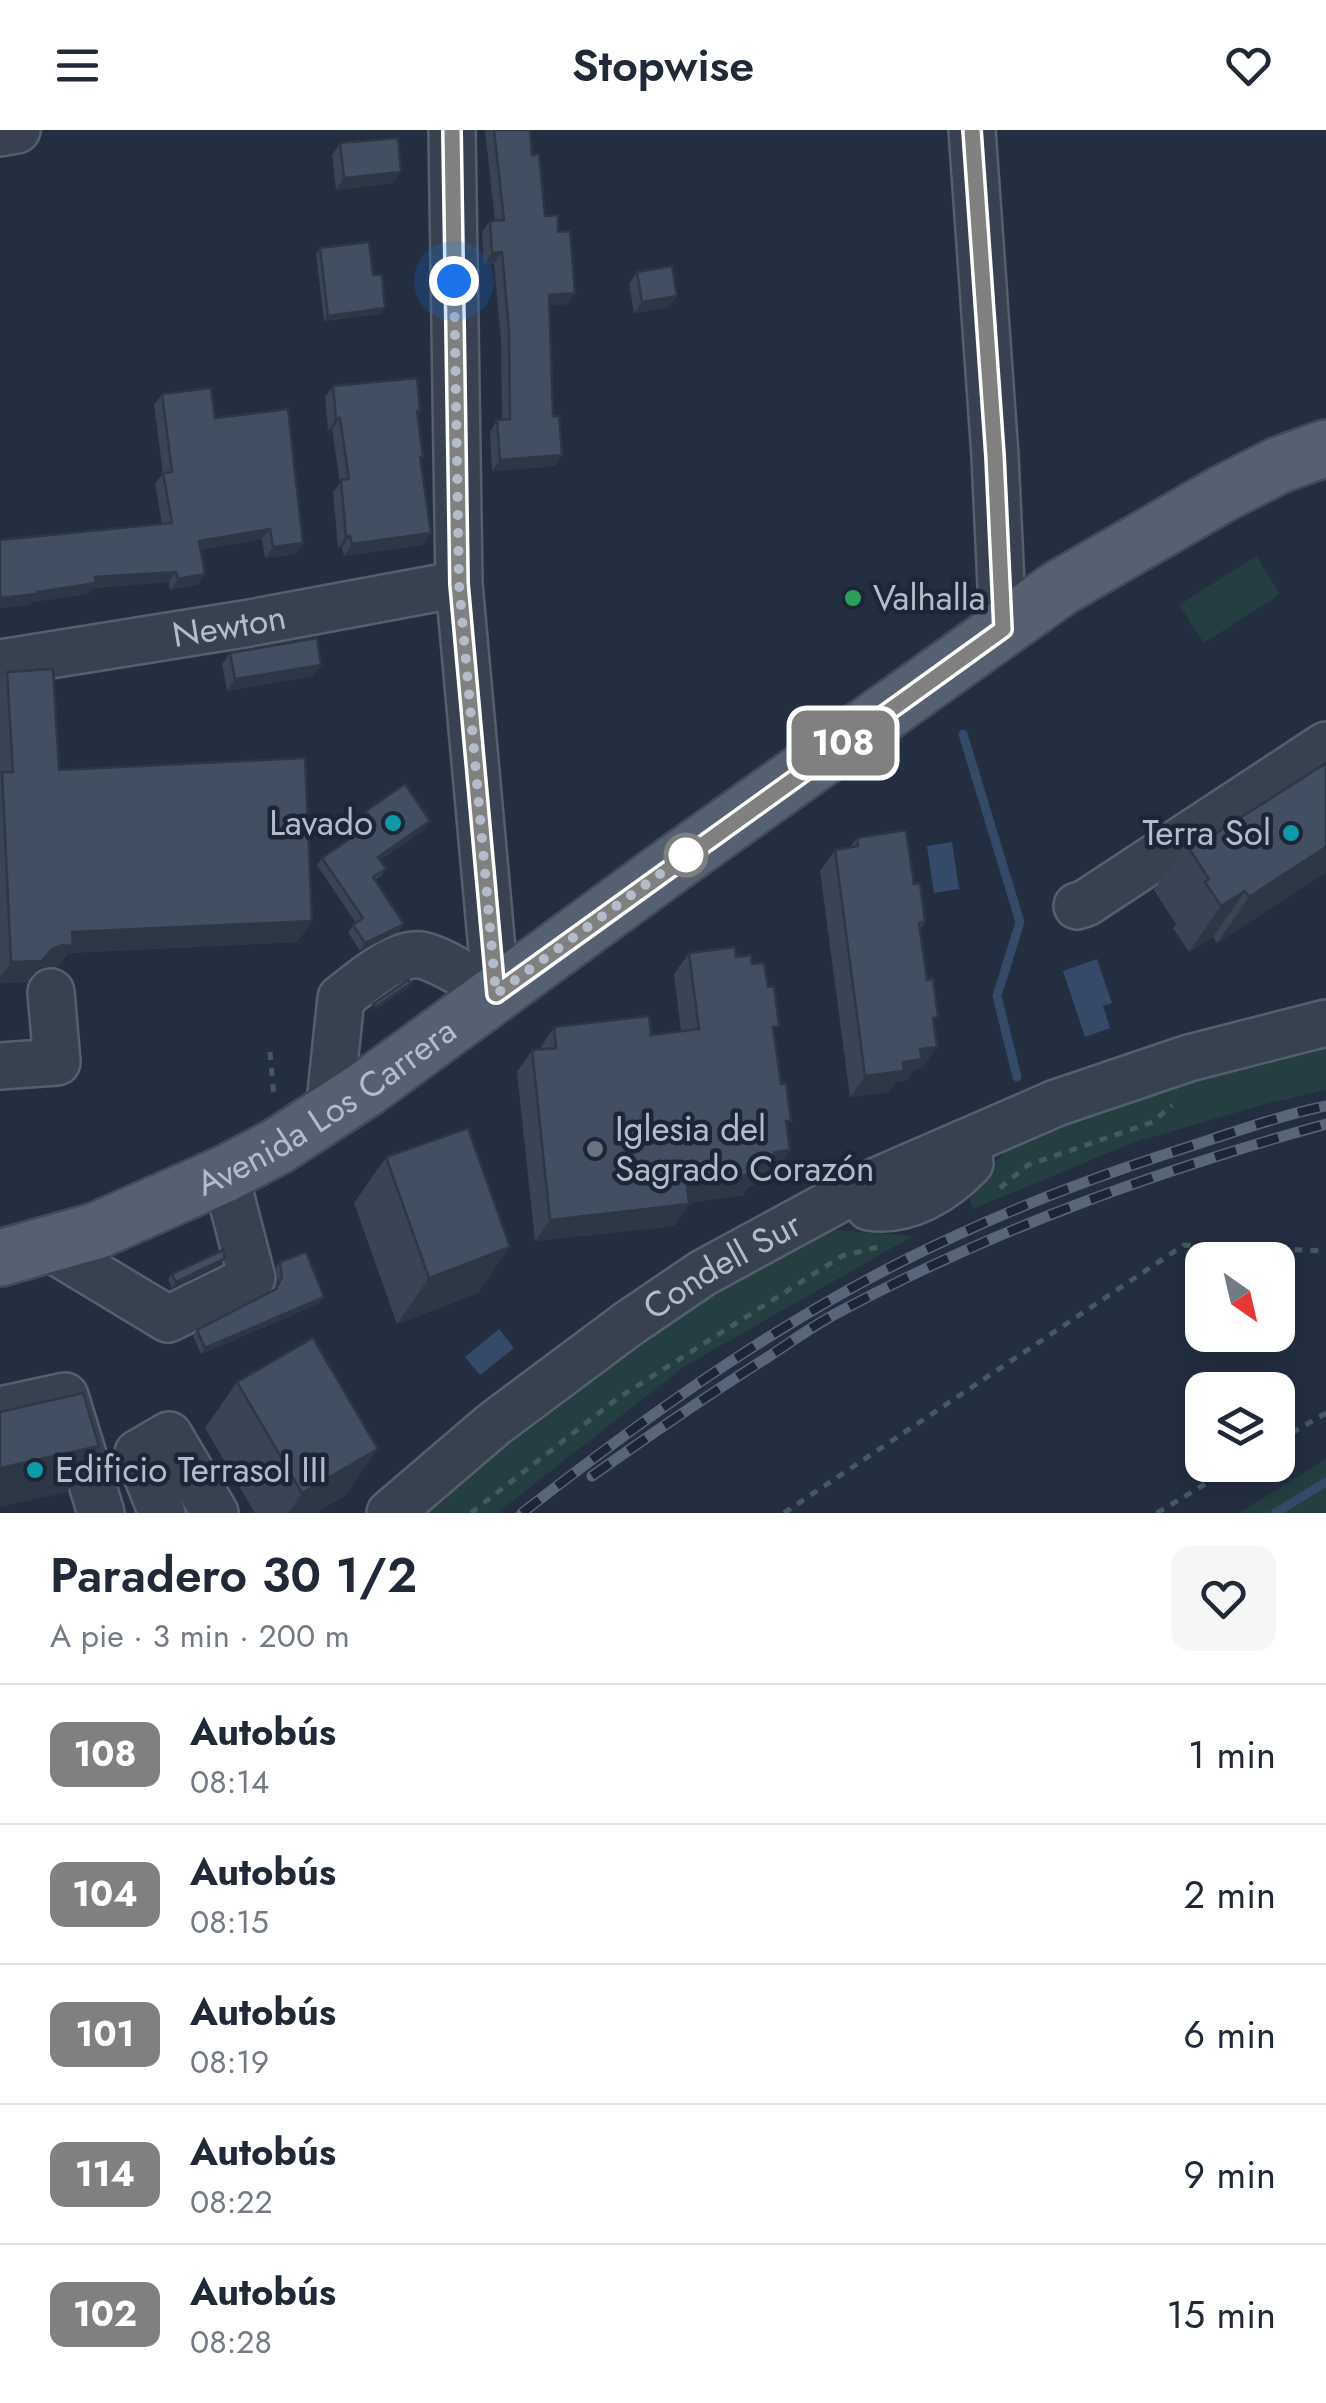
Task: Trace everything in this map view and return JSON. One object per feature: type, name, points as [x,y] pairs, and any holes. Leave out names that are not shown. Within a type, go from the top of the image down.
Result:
[{"type":"main road","name":"Avenida Los Carrera","points":[[24,1252],[96,1231],[278,1146],[367,1088],[1003,629],[1112,556],[1279,465],[1326,448]]},
{"type":"street","points":[[0,133],[17,130]]},
{"type":"street","points":[[452,130],[459,584],[496,994]]},
{"type":"street","points":[[972,130],[1003,629]]},
{"type":"street","name":"Newton","points":[[0,663],[459,584]]},
{"type":"street","points":[[1077,906],[1326,745]]},
{"type":"street","points":[[329,1112],[342,998],[379,968],[409,955],[424,955],[496,994]]},
{"type":"street","points":[[0,1066],[57,1062],[51,992]]},
{"type":"street","name":"Condell Sur","points":[[390,1513],[508,1412],[702,1272],[856,1190],[1056,1102],[1151,1071],[1326,1023]]},
{"type":"street","points":[[24,1252],[168,1319],[252,1278],[225,1174]]},
{"type":"street","points":[[0,1410],[65,1396],[101,1513]]},
{"type":"street","points":[[162,1513],[138,1453],[169,1435],[215,1513]]},
{"type":"path","points":[[270,1052],[274,1096]]},
{"type":"path","points":[[995,1192],[1028,1165],[1153,1122],[1175,1103]]},
{"type":"path","points":[[472,1513],[618,1398],[842,1256],[874,1249],[891,1240]]},
{"type":"path","points":[[784,1513],[1184,1244],[1326,1251]]},
{"type":"path","points":[[1295,1431],[1326,1412]]},
{"type":"path","points":[[1158,1513],[1210,1482]]},
{"type":"green space","points":[[1256,556],[1280,594],[1204,643],[1179,605]]},
{"type":"green space","points":[[1326,1039],[1326,1090],[1132,1143],[973,1209],[967,1190],[1019,1138],[1088,1108]]},
{"type":"green space","points":[[812,1228],[913,1236],[685,1366],[497,1513],[412,1513],[529,1411]]},
{"type":"green space","points":[[1326,1459],[1326,1513],[1239,1513],[1295,1482],[1295,1478]]},
{"type":"water","points":[[952,842],[959,889],[934,893],[927,846]]},
{"type":"water","points":[[1097,959],[1112,1003],[1103,1006],[1110,1028],[1085,1037],[1063,971]]},
{"type":"water","points":[[499,1329],[514,1348],[480,1375],[465,1357]]},
{"type":"building","points":[[494,130],[530,130],[532,155],[539,154],[545,216],[558,215],[558,232],[570,231],[575,293],[549,295],[553,416],[559,416],[562,455],[500,460],[497,420],[510,419],[509,330],[502,252],[492,253],[490,221],[504,220]]},
{"type":"building","points":[[398,138],[401,172],[344,178],[340,143]]},
{"type":"building","points":[[369,242],[373,275],[382,275],[385,308],[328,316],[320,248]]},
{"type":"building","points":[[672,266],[677,296],[642,302],[637,272]]},
{"type":"building","points":[[417,378],[420,457],[431,533],[352,544],[350,536],[346,536],[341,480],[349,479],[333,386]]},
{"type":"building","points":[[211,388],[215,418],[288,409],[303,543],[273,547],[270,529],[199,541],[205,574],[178,579],[176,572],[95,577],[96,583],[0,598],[0,540],[172,523],[163,473],[172,472],[162,394]]},
{"type":"building","points":[[317,638],[321,665],[235,679],[230,653]]},
{"type":"building","points":[[53,669],[59,770],[305,758],[312,921],[72,932],[73,946],[52,949],[42,961],[11,962],[2,772],[13,772],[7,672]]},
{"type":"building","points":[[1326,763],[1326,847],[1249,897],[1245,891],[1221,906],[1186,844],[1211,827],[1215,834]]},
{"type":"building","points":[[405,784],[430,821],[378,857],[386,869],[373,877],[404,924],[365,943],[353,925],[363,918],[322,858],[374,822],[366,811]]},
{"type":"building","points":[[906,830],[914,884],[920,883],[925,922],[919,923],[927,980],[933,979],[937,1047],[920,1049],[922,1059],[903,1062],[904,1071],[865,1076],[835,850],[858,846],[857,838]]},
{"type":"building","points":[[735,947],[736,957],[751,955],[752,964],[764,963],[768,987],[774,986],[779,1026],[773,1027],[781,1084],[786,1083],[790,1150],[774,1152],[775,1163],[756,1165],[758,1173],[687,1184],[689,1204],[550,1220],[532,1050],[556,1048],[554,1027],[649,1016],[651,1035],[699,1029],[689,953]]},
{"type":"building","points":[[408,980],[411,983],[375,1007],[373,1004]]},
{"type":"building","points":[[468,1128],[510,1247],[429,1278],[386,1157]]},
{"type":"building","points":[[223,1250],[225,1258],[176,1282],[172,1274]]},
{"type":"building","points":[[306,1252],[324,1297],[205,1348],[197,1330],[276,1289],[282,1277],[280,1262]]},
{"type":"building","points":[[313,1338],[378,1449],[302,1493],[237,1382]]},
{"type":"building","points":[[83,1393],[99,1446],[0,1468],[0,1412]]},
{"type":"waterway","points":[[963,734],[1020,922],[997,996],[1017,1077]]},
{"type":"waterway","points":[[1275,1513],[1326,1482]]},
{"type":"railway","points":[[522,1513],[730,1362],[897,1264],[983,1223],[1099,1177],[1326,1106]]},
{"type":"railway","points":[[592,1476],[812,1328],[897,1282],[1077,1204],[1326,1124]]},
{"type":"bus line","name":"108","points":[[452,130],[459,584],[496,994],[1003,629],[972,130]]},
{"type":"place","name":"Valhalla","points":[[853,598]]},
{"type":"place","name":"Lavado","points":[[393,823]]},
{"type":"place","name":"Terra Sol","points":[[1291,833]]},
{"type":"place","name":"Iglesia del Sagrado Corazón","points":[[595,1149]]},
{"type":"place","name":"Edificio Terrasol III","points":[[35,1470]]},
{"type":"route","points":[[454,281],[459,584],[496,994],[686,855]]}]
